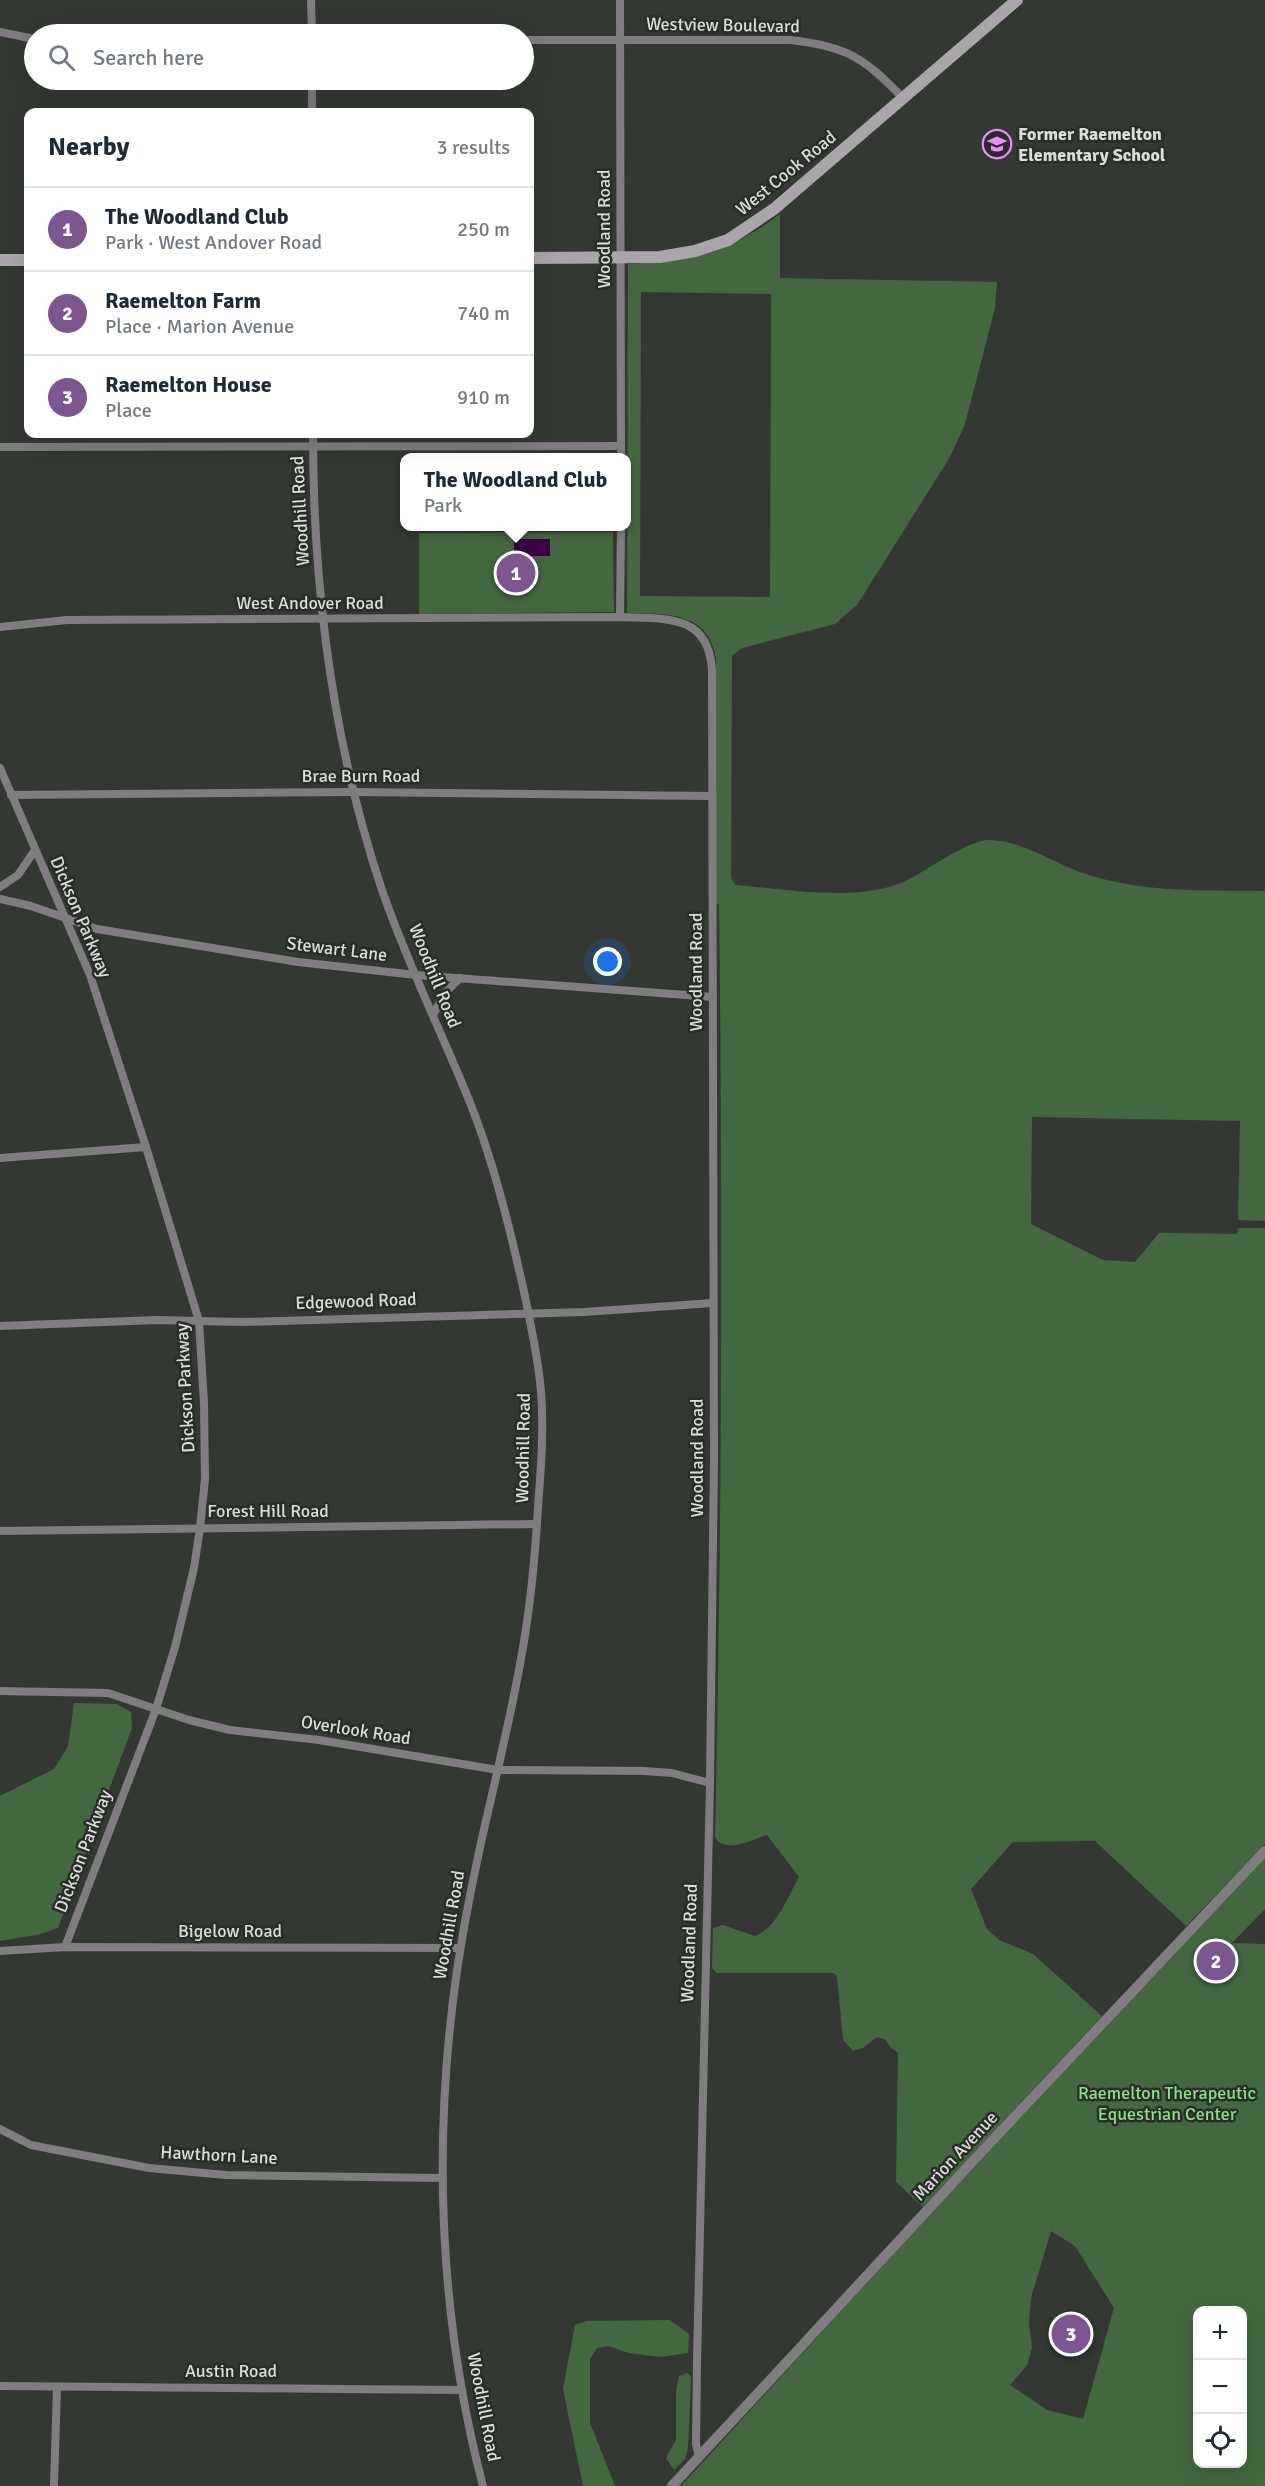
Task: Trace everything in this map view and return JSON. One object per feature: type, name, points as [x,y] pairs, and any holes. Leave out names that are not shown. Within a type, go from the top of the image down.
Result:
[{"type":"main road","name":"West Cook Road","points":[[534,258],[621,258],[680,254],[712,246],[742,232],[774,209],[1017,0]]},
{"type":"main road","points":[[0,260],[24,260]]},
{"type":"street","points":[[311,0],[312,24]]},
{"type":"street","name":"Woodland Road","points":[[620,0],[621,453]]},
{"type":"street","points":[[0,32],[24,37]]},
{"type":"street","name":"Westview Boulevard","points":[[534,40],[790,40],[831,47],[864,61],[903,98]]},
{"type":"street","points":[[312,90],[312,108]]},
{"type":"street","name":"Woodhill Road","points":[[313,438],[316,537],[323,620],[354,792],[384,896],[470,1104],[493,1169],[509,1224],[539,1370],[542,1408],[537,1524],[524,1643],[460,1948],[443,2120],[448,2287],[462,2390],[483,2486]]},
{"type":"street","points":[[0,447],[621,446]]},
{"type":"street","points":[[620,617],[621,531]]},
{"type":"street","name":"Woodland Road","points":[[620,617],[680,622],[697,630],[707,643],[712,669],[713,1303],[710,1783],[697,2331],[696,2444],[699,2458]]},
{"type":"street","name":"West Andover Road","points":[[0,627],[67,620],[620,617]]},
{"type":"street","name":"Dickson Parkway","points":[[0,768],[90,975],[146,1147],[199,1321],[206,1434],[200,1528],[177,1637],[156,1709],[65,1947]]},
{"type":"street","name":"Brae Burn Road","points":[[11,795],[354,792],[711,796]]},
{"type":"street","points":[[0,887],[18,875],[35,850]]},
{"type":"street","name":"Stewart Lane","points":[[0,899],[31,906],[97,929],[241,953],[416,975],[713,997]]},
{"type":"street","points":[[433,1015],[445,993],[460,978]]},
{"type":"street","points":[[0,1158],[146,1147]]},
{"type":"street","name":"Edgewood Road","points":[[0,1326],[157,1320],[242,1322],[584,1312],[713,1303]]},
{"type":"street","name":"Forest Hill Road","points":[[0,1531],[537,1524]]},
{"type":"street","name":"Overlook Road","points":[[0,1691],[108,1694],[230,1730],[319,1740],[498,1770],[672,1773],[710,1783]]},
{"type":"street","name":"Marion Avenue","points":[[672,2486],[972,2162],[1265,1851]]},
{"type":"street","name":"Bigelow Road","points":[[0,1951],[65,1947],[460,1948]]},
{"type":"street","name":"Hawthorn Lane","points":[[0,2129],[31,2145],[150,2168],[226,2175],[443,2178]]},
{"type":"street","name":"Austin Road","points":[[0,2386],[462,2390]]},
{"type":"street","points":[[54,2486],[57,2387]]},
{"type":"green space","points":[[780,214],[780,278],[997,282],[995,308],[965,424],[950,457],[857,605],[835,624],[742,648],[732,656],[731,878],[735,885],[819,893],[882,889],[911,878],[970,845],[991,840],[1029,849],[1089,875],[1132,885],[1198,890],[1265,891],[1265,1221],[1238,1220],[1240,1121],[1032,1117],[1031,1224],[1103,1260],[1135,1262],[1159,1233],[1237,1234],[1238,1228],[1265,1228],[1265,1844],[1186,1926],[1095,1841],[1013,1842],[971,1889],[987,1929],[999,1940],[1033,1954],[1102,2016],[923,2207],[896,2182],[898,2053],[885,2039],[877,2037],[863,2048],[853,2051],[843,2040],[837,1976],[834,1973],[717,1973],[712,1968],[713,1928],[723,1925],[755,1936],[763,1932],[776,1919],[799,1877],[767,1835],[732,1845],[725,1845],[715,1837],[721,1254],[719,904],[716,903],[716,659],[712,643],[705,632],[684,618],[671,615],[627,613],[627,531],[631,531],[631,453],[627,453],[628,264],[690,257],[727,246]],"holes":[[[641,292],[771,294],[770,597],[640,596]]]},
{"type":"green space","points":[[613,532],[614,612],[419,614],[419,533]]},
{"type":"green space","points":[[74,1703],[117,1704],[131,1712],[132,1728],[58,1928],[41,1934],[0,1941],[0,1796],[54,1769],[68,1746]]},
{"type":"green space","name":"Raemelton Therapeutic Equestrian Center","points":[[1265,1858],[1265,1909],[1232,1943],[1265,1944],[1265,2486],[681,2486],[930,2214]],"holes":[[[1051,2231],[1075,2246],[1114,2308],[1083,2419],[1047,2410],[1010,2385],[1027,2365],[1032,2348],[1029,2323],[1031,2298]]]},
{"type":"green space","points":[[670,2320],[689,2334],[688,2353],[660,2357],[629,2353],[608,2346],[597,2348],[590,2359],[590,2423],[615,2486],[583,2486],[563,2389],[575,2325],[587,2321]]},
{"type":"green space","points":[[687,2373],[691,2377],[688,2448],[685,2459],[674,2470],[666,2458],[676,2440],[676,2391],[679,2376]]},
{"type":"shaded area","points":[[514,539],[550,539],[550,556],[514,556]]},
{"type":"place","name":"Former Raemelton Elementary School","points":[[997,144]]},
{"type":"place","name":"The Woodland Club","points":[[516,573]]},
{"type":"place","name":"Raemelton Farm","points":[[1216,1961]]},
{"type":"place","name":"Raemelton House","points":[[1071,2334]]}]
